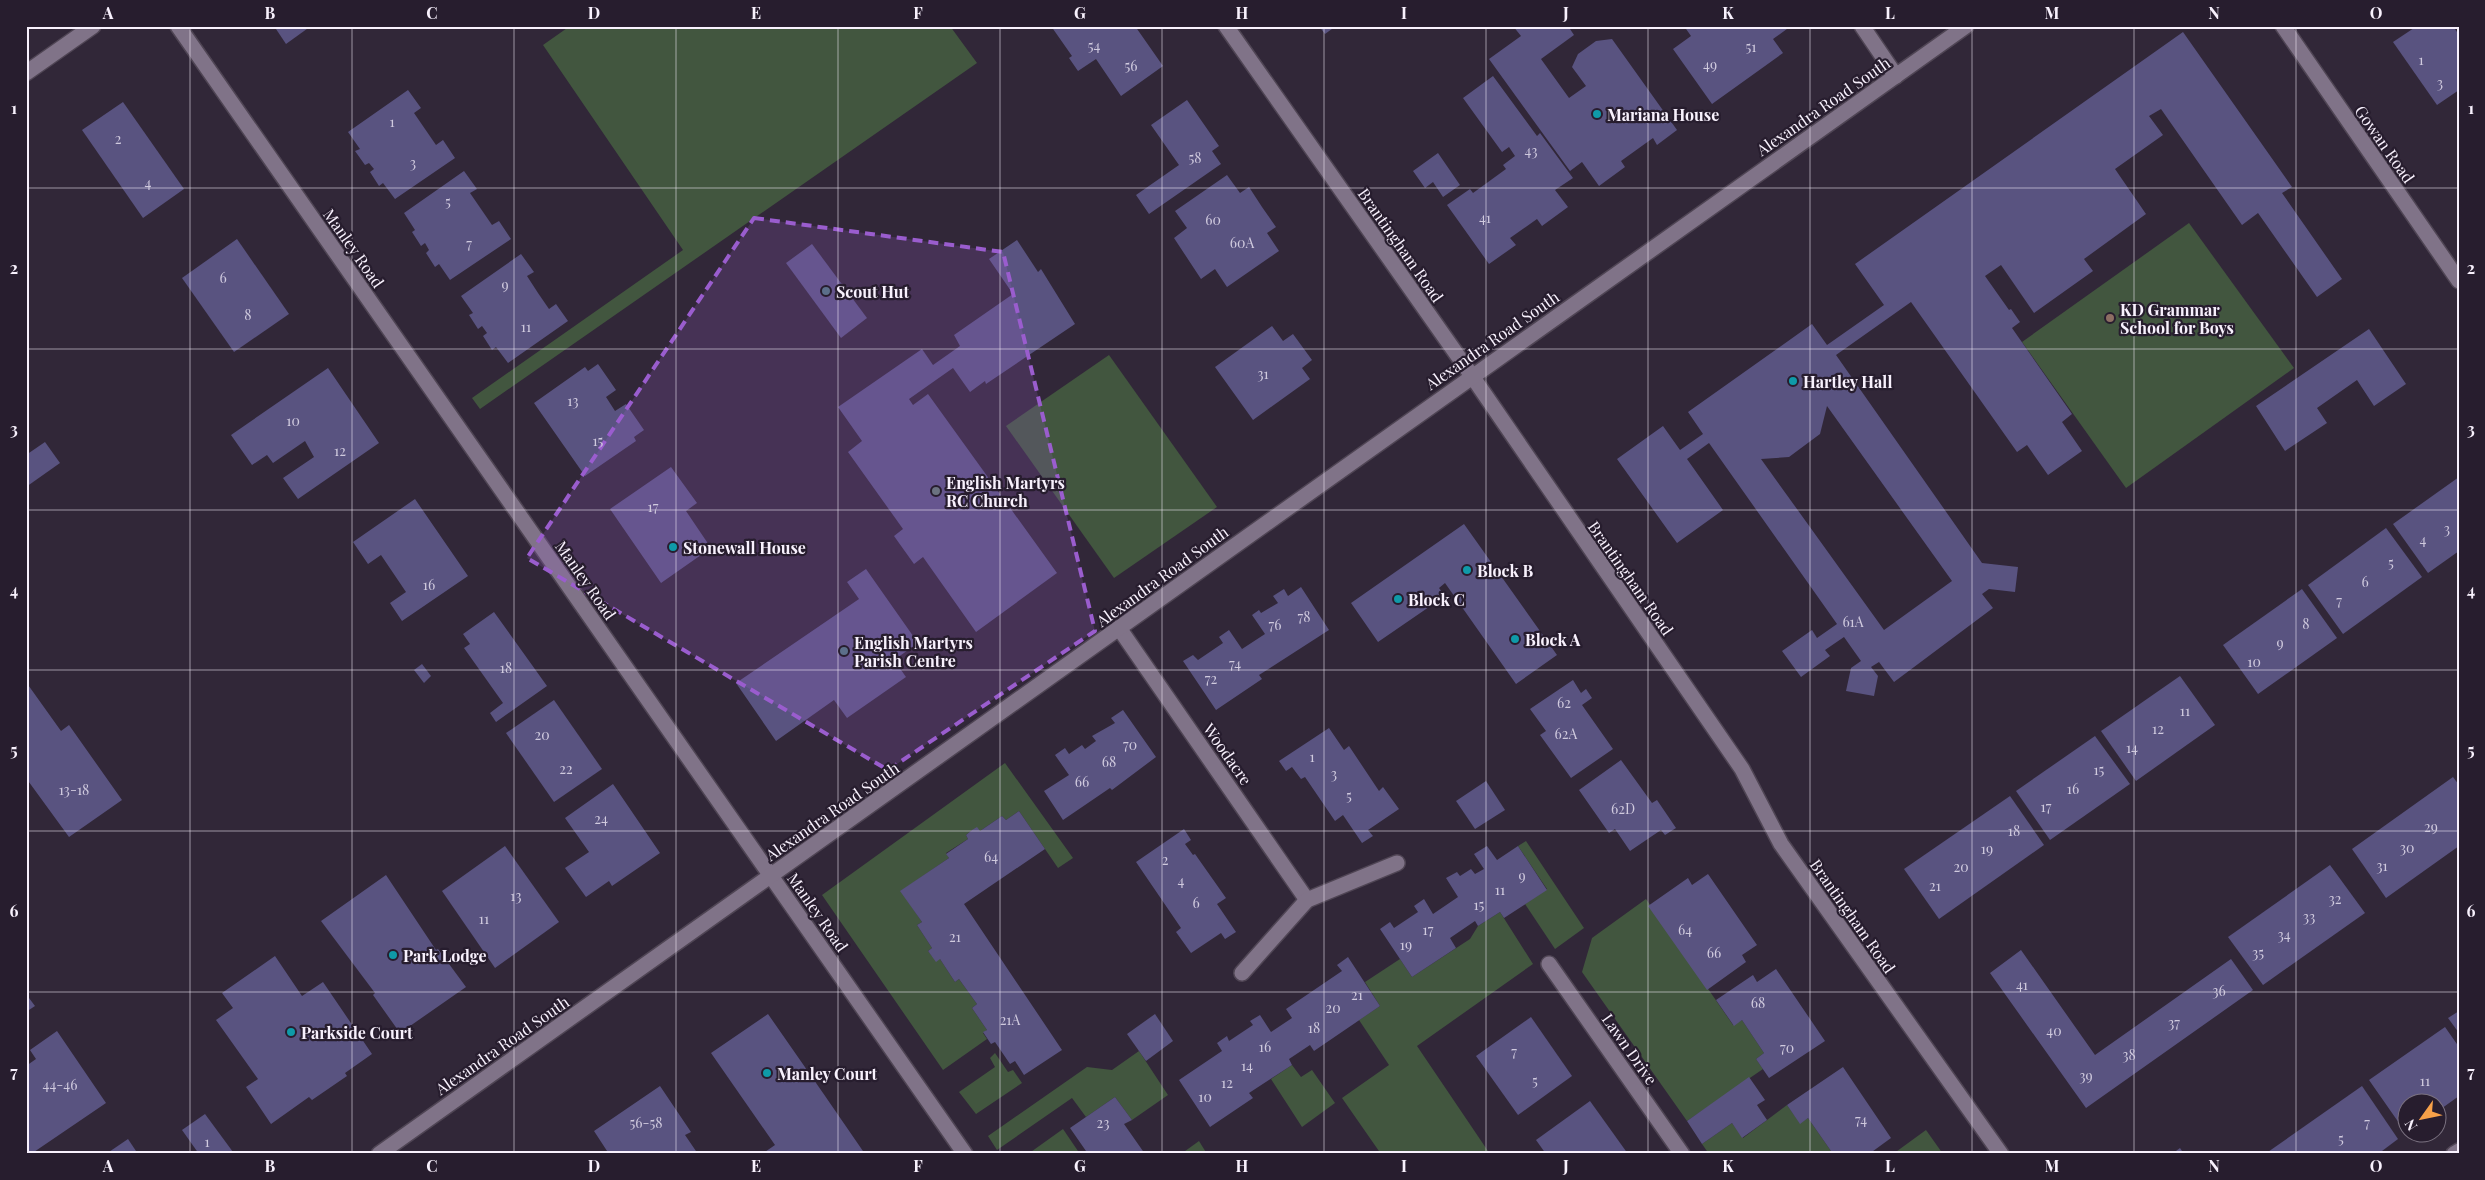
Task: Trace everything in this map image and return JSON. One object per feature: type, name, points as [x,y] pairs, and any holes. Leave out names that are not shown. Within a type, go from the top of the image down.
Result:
[{"type":"street","points":[[26,73],[93,26]]},
{"type":"street","name":"Manley Road","points":[[178,26],[965,1154]]},
{"type":"street","name":"Brantingham Road","points":[[1226,26],[1472,376],[1742,769],[1781,844],[2001,1154]]},
{"type":"street","points":[[1862,26],[1896,76]]},
{"type":"street","name":"Alexandra Road South","points":[[379,1154],[1966,26]]},
{"type":"street","name":"Gowan Road","points":[[2283,26],[2459,281]]},
{"type":"street","name":"Woodacre","points":[[1119,628],[1307,900]]},
{"type":"street","points":[[1242,973],[1307,900],[1397,863]]},
{"type":"street","name":"Lawn Drive","points":[[1549,964],[1682,1154]]},
{"type":"street","points":[[2454,1154],[2459,1151]]},
{"type":"highlighted area","points":[[754,218],[1003,252],[1095,631],[888,770],[527,558]]},
{"type":"green space","points":[[570,26],[950,26],[977,63],[480,409],[472,398],[683,250],[543,45]]},
{"type":"green space","points":[[2189,223],[2294,368],[2126,488],[2022,342]]},
{"type":"green space","points":[[1109,355],[1217,507],[1114,578],[1006,426]]},
{"type":"green space","points":[[1005,763],[1073,858],[1058,868],[1019,811],[1006,820],[1002,816],[980,831],[972,830],[966,835],[968,839],[946,853],[949,858],[901,891],[922,922],[917,925],[932,948],[928,951],[932,956],[940,959],[955,982],[959,979],[977,1004],[972,1008],[987,1030],[983,1033],[987,1039],[943,1070],[822,895]]},
{"type":"green space","points":[[1526,841],[1584,928],[1555,949],[1525,904],[1547,889],[1518,846]]},
{"type":"green space","points":[[1646,899],[1733,1025],[1742,1020],[1764,1053],[1756,1059],[1763,1069],[1687,1121],[1582,972],[1592,938]]},
{"type":"green space","points":[[1500,912],[1533,964],[1417,1046],[1490,1154],[1381,1154],[1342,1098],[1389,1065],[1359,1020],[1380,1006],[1365,982],[1400,959],[1412,977],[1470,939],[1478,926]]},
{"type":"green space","points":[[1139,1051],[1168,1095],[1132,1120],[1115,1097],[1086,1117],[1072,1098],[997,1150],[988,1136],[1087,1067],[1112,1070]]},
{"type":"green space","points":[[995,1053],[1008,1072],[1013,1070],[1022,1083],[976,1114],[959,1092],[995,1067],[990,1058]]},
{"type":"green space","points":[[1292,1065],[1301,1077],[1312,1070],[1335,1103],[1302,1127],[1271,1079]]},
{"type":"green space","points":[[1787,1105],[1800,1123],[1808,1118],[1831,1151],[1827,1154],[1709,1154],[1702,1144],[1732,1123],[1743,1138]]},
{"type":"green space","points":[[1063,1129],[1080,1154],[1028,1154]]},
{"type":"green space","points":[[1926,1130],[1943,1154],[1893,1154]]},
{"type":"green space","points":[[1199,1141],[1207,1154],[1181,1154]]},
{"type":"building","points":[[274,26],[311,26],[286,44]]},
{"type":"building","points":[[1051,26],[1135,26],[1163,66],[1121,96],[1096,59],[1078,71],[1069,58],[1072,56]]},
{"type":"building","points":[[1319,26],[1336,26],[1325,34]]},
{"type":"building","name":"Mariana House","points":[[1513,26],[1568,26],[1574,35],[1541,59],[1569,98],[1586,86],[1572,67],[1578,54],[1596,41],[1612,39],[1677,130],[1657,145],[1653,138],[1621,161],[1625,167],[1599,186],[1582,162],[1570,171],[1489,59],[1521,36]]},
{"type":"building","points":[[1684,26],[1791,26],[1773,39],[1783,53],[1712,104],[1673,49],[1691,36]]},
{"type":"building","points":[[2417,26],[2453,26],[2459,35],[2459,90],[2437,105],[2393,42]]},
{"type":"building","name":"Hartley Hall","points":[[2183,32],[2292,187],[2282,193],[2342,279],[2317,297],[2258,213],[2242,225],[2161,109],[2149,116],[2163,135],[2115,169],[2146,214],[2084,259],[2093,271],[2034,313],[2001,265],[1985,276],[2020,322],[2012,328],[2072,414],[2062,422],[2082,451],[2048,475],[2027,445],[2017,452],[1911,302],[1836,355],[1982,563],[2018,567],[2015,592],[1989,589],[1982,594],[1993,608],[1894,682],[1879,662],[1871,667],[1878,676],[1874,696],[1846,691],[1851,668],[1861,661],[1844,637],[1825,650],[1830,656],[1801,677],[1782,651],[1812,630],[1817,638],[1837,624],[1709,443],[1687,459],[1723,510],[1677,543],[1617,459],[1663,426],[1680,450],[1703,434],[1688,412],[1812,324],[1827,345],[1884,305],[1855,264]],"holes":[[[1827,406],[1952,581],[1884,630],[1761,459],[1789,457],[1820,434]]]},
{"type":"building","points":[[1493,76],[1537,136],[1540,133],[1573,178],[1555,190],[1568,207],[1542,226],[1537,219],[1510,238],[1516,245],[1489,264],[1447,205],[1470,189],[1473,193],[1506,169],[1503,165],[1515,156],[1509,147],[1502,152],[1463,98]]},
{"type":"building","points":[[408,90],[421,108],[414,113],[436,145],[443,140],[455,158],[395,199],[383,183],[379,186],[370,172],[374,169],[369,163],[365,165],[355,151],[360,149],[348,132]]},
{"type":"building","points":[[1187,100],[1219,146],[1212,151],[1221,164],[1149,214],[1136,195],[1179,165],[1151,125]]},
{"type":"building","points":[[123,102],[184,189],[143,218],[82,130]]},
{"type":"building","points":[[1438,153],[1460,185],[1443,197],[1433,182],[1425,188],[1413,171]]},
{"type":"building","points":[[464,171],[477,189],[470,193],[492,225],[499,221],[511,239],[450,280],[439,264],[435,267],[426,253],[429,250],[425,243],[421,246],[412,232],[415,230],[404,213]]},
{"type":"building","points":[[1227,175],[1240,193],[1249,187],[1276,227],[1267,233],[1279,251],[1227,287],[1215,269],[1201,279],[1174,238],[1187,228],[1175,211]]},
{"type":"building","points":[[237,239],[289,314],[234,352],[182,278]]},
{"type":"building","name":"English Martyrs RC Church","points":[[1017,240],[1038,272],[1041,269],[1075,324],[986,384],[985,381],[970,392],[953,368],[909,399],[913,405],[928,394],[1057,573],[976,632],[923,557],[914,564],[894,536],[903,529],[848,452],[862,441],[838,407],[922,349],[933,365],[960,346],[954,335],[1013,294],[989,259]]},
{"type":"building","name":"Scout Hut","points":[[812,244],[867,318],[841,338],[786,263]]},
{"type":"building","points":[[521,254],[534,272],[527,276],[549,309],[556,304],[568,321],[508,363],[496,347],[492,350],[483,336],[487,333],[482,326],[478,329],[469,315],[473,313],[461,296]]},
{"type":"building","points":[[1272,326],[1283,341],[1293,334],[1312,360],[1302,368],[1310,379],[1253,420],[1215,367]]},
{"type":"building","points":[[2369,329],[2406,384],[2374,406],[2357,380],[2317,408],[2327,423],[2285,451],[2256,406]]},
{"type":"building","points":[[598,364],[616,390],[606,397],[615,411],[626,404],[644,430],[634,437],[636,441],[585,476],[534,403],[585,367],[588,371]]},
{"type":"building","points":[[328,368],[379,443],[298,499],[283,478],[314,457],[305,441],[273,463],[267,455],[252,465],[231,435]]},
{"type":"building","points":[[45,442],[60,463],[26,487],[26,455]]},
{"type":"building","points":[[671,467],[697,503],[686,511],[711,548],[661,583],[610,509]]},
{"type":"building","points":[[2459,477],[2459,551],[2428,573],[2393,524]]},
{"type":"building","points":[[415,499],[468,576],[402,621],[390,603],[406,592],[381,555],[368,564],[353,542]]},
{"type":"building","points":[[1464,524],[1557,655],[1516,684],[1445,583],[1439,588],[1445,596],[1378,642],[1351,603]]},
{"type":"building","points":[[2386,528],[2422,577],[2343,634],[2308,585]]},
{"type":"building","name":"English Martyrs Parish Centre","points":[[866,569],[918,643],[894,660],[906,677],[847,718],[834,700],[776,741],[736,683],[859,599],[847,582]]},
{"type":"building","points":[[1301,587],[1329,630],[1259,675],[1262,679],[1216,710],[1183,661],[1193,655],[1198,660],[1223,643],[1219,637],[1229,630],[1242,649],[1265,634],[1252,615],[1259,610],[1261,613],[1278,603],[1273,596],[1284,589],[1288,596]]},
{"type":"building","points":[[2302,589],[2337,638],[2258,694],[2223,645]]},
{"type":"building","points":[[494,612],[547,686],[496,722],[490,713],[503,703],[464,648],[470,644],[463,634]]},
{"type":"building","points":[[422,664],[431,676],[424,683],[414,670]]},
{"type":"building","points":[[2180,676],[2215,725],[2136,781],[2101,731]]},
{"type":"building","points":[[1573,680],[1581,693],[1586,689],[1592,698],[1582,705],[1613,749],[1571,778],[1540,735],[1546,731],[1530,709]]},
{"type":"building","points":[[26,682],[61,731],[69,725],[122,800],[69,837],[26,778]]},
{"type":"building","points":[[554,700],[602,769],[554,802],[506,733]]},
{"type":"building","points":[[1123,710],[1156,757],[1112,790],[1110,788],[1063,820],[1044,791],[1069,775],[1055,755],[1065,748],[1069,754],[1082,745],[1085,749],[1096,741],[1092,736],[1115,723],[1111,718]]},
{"type":"building","points":[[1329,728],[1344,750],[1349,746],[1379,791],[1383,787],[1399,809],[1368,830],[1373,836],[1362,843],[1343,815],[1335,821],[1305,777],[1301,779],[1292,767],[1286,771],[1279,761]]},
{"type":"building","points":[[2095,736],[2130,784],[2050,840],[2016,791]]},
{"type":"building","points":[[1621,760],[1652,803],[1657,800],[1676,828],[1665,835],[1661,830],[1630,851],[1615,829],[1609,833],[1579,790]]},
{"type":"building","points":[[2453,777],[2459,785],[2459,846],[2386,898],[2352,849]]},
{"type":"building","points":[[1486,781],[1505,810],[1475,829],[1456,801]]},
{"type":"building","points":[[613,784],[660,853],[612,886],[609,881],[586,897],[565,868],[589,852],[565,818]]},
{"type":"building","points":[[2010,796],[2044,845],[1939,919],[1904,869]]},
{"type":"building","points":[[1019,811],[1045,849],[964,904],[1062,1050],[1024,1075],[1015,1061],[1010,1064],[995,1042],[991,1044],[983,1032],[987,1030],[972,1008],[977,1004],[959,979],[955,982],[940,959],[936,962],[928,951],[932,948],[917,925],[922,922],[900,891],[949,858],[946,854],[968,839],[966,835],[972,830],[977,827],[980,831],[1002,816],[1006,820]]},
{"type":"building","points":[[1184,829],[1191,840],[1185,844],[1193,855],[1195,854],[1226,898],[1217,904],[1236,932],[1225,939],[1221,933],[1191,953],[1176,932],[1181,928],[1136,862]]},
{"type":"building","points":[[505,846],[559,922],[495,968],[442,891]]},
{"type":"building","points":[[1487,846],[1497,860],[1518,846],[1547,890],[1504,918],[1500,912],[1478,926],[1475,921],[1450,938],[1456,948],[1412,977],[1380,929],[1390,922],[1394,928],[1418,912],[1414,906],[1424,899],[1433,914],[1458,897],[1446,878],[1457,872],[1460,876],[1471,869],[1475,874],[1484,869],[1474,854]]},
{"type":"building","points":[[2330,865],[2365,913],[2263,985],[2228,937]]},
{"type":"building","points":[[1708,874],[1757,945],[1742,955],[1746,962],[1707,990],[1648,906],[1688,878],[1692,885]]},
{"type":"building","name":"Park Lodge","points":[[386,875],[436,950],[438,949],[466,987],[400,1033],[373,995],[375,993],[321,921]]},
{"type":"building","points":[[2021,950],[2095,1055],[2231,959],[2253,990],[2086,1108],[1990,973]]},
{"type":"building","name":"Parkside Court","points":[[275,956],[302,996],[323,982],[372,1054],[345,1073],[347,1076],[312,1100],[309,1097],[271,1124],[246,1087],[258,1079],[216,1020],[233,1008],[222,993]]},
{"type":"building","points":[[1348,957],[1380,1006],[1314,1051],[1310,1045],[1289,1059],[1292,1065],[1249,1093],[1253,1098],[1210,1127],[1179,1080],[1222,1051],[1217,1043],[1227,1036],[1229,1041],[1253,1025],[1250,1021],[1260,1015],[1271,1032],[1292,1018],[1286,1009],[1342,971],[1337,965]]},
{"type":"building","points":[[1776,969],[1825,1041],[1769,1078],[1756,1059],[1764,1053],[1742,1020],[1734,1026],[1716,1000],[1753,975],[1757,982]]},
{"type":"building","points":[[26,994],[35,1006],[26,1012]]},
{"type":"building","points":[[2459,1011],[2459,1033],[2448,1018]]},
{"type":"building","name":"Manley Court","points":[[768,1014],[865,1154],[762,1154],[775,1145],[711,1053]]},
{"type":"building","points":[[1155,1014],[1173,1041],[1146,1061],[1127,1034]]},
{"type":"building","points":[[1531,1017],[1572,1076],[1518,1115],[1476,1056]]},
{"type":"building","points":[[2445,1027],[2459,1047],[2459,1096],[2448,1104],[2448,1092],[2398,1092],[2398,1122],[2369,1080]]},
{"type":"building","points":[[57,1031],[106,1103],[31,1154],[26,1154],[26,1066],[36,1059],[30,1050]]},
{"type":"building","points":[[1843,1067],[1891,1138],[1869,1154],[1827,1154],[1831,1151],[1808,1118],[1800,1124],[1787,1105]]},
{"type":"building","points":[[1749,1077],[1765,1100],[1757,1105],[1767,1120],[1742,1138],[1732,1123],[1702,1144],[1687,1121]]},
{"type":"building","points":[[660,1086],[691,1132],[685,1135],[698,1154],[609,1154],[594,1131]]},
{"type":"building","points":[[2362,1086],[2398,1139],[2378,1154],[2265,1154]]},
{"type":"building","points":[[1115,1097],[1132,1120],[1124,1124],[1145,1154],[1082,1154],[1086,1151],[1070,1128]]},
{"type":"building","points":[[1590,1101],[1628,1154],[1546,1154],[1536,1140]]},
{"type":"building","points":[[205,1114],[233,1152],[231,1154],[199,1154],[182,1130]]},
{"type":"building","points":[[128,1139],[138,1154],[106,1154]]},
{"type":"building","points":[[2180,1148],[2184,1154],[2172,1154]]},
{"type":"place","name":"Mariana House","points":[[1597,114]]},
{"type":"place","name":"Scout Hut","points":[[826,291]]},
{"type":"place","name":"KD Grammar School for Boys","points":[[2110,318]]},
{"type":"place","name":"Hartley Hall","points":[[1793,381]]},
{"type":"place","name":"English Martyrs RC Church","points":[[936,491]]},
{"type":"place","name":"Stonewall House","points":[[673,547]]},
{"type":"place","name":"Block B","points":[[1467,570]]},
{"type":"place","name":"Block C","points":[[1398,599]]},
{"type":"place","name":"Block A","points":[[1515,639]]},
{"type":"place","name":"English Martyrs Parish Centre","points":[[844,651]]},
{"type":"place","name":"Park Lodge","points":[[393,955]]},
{"type":"place","name":"Parkside Court","points":[[291,1032]]},
{"type":"place","name":"Manley Court","points":[[767,1073]]}]
